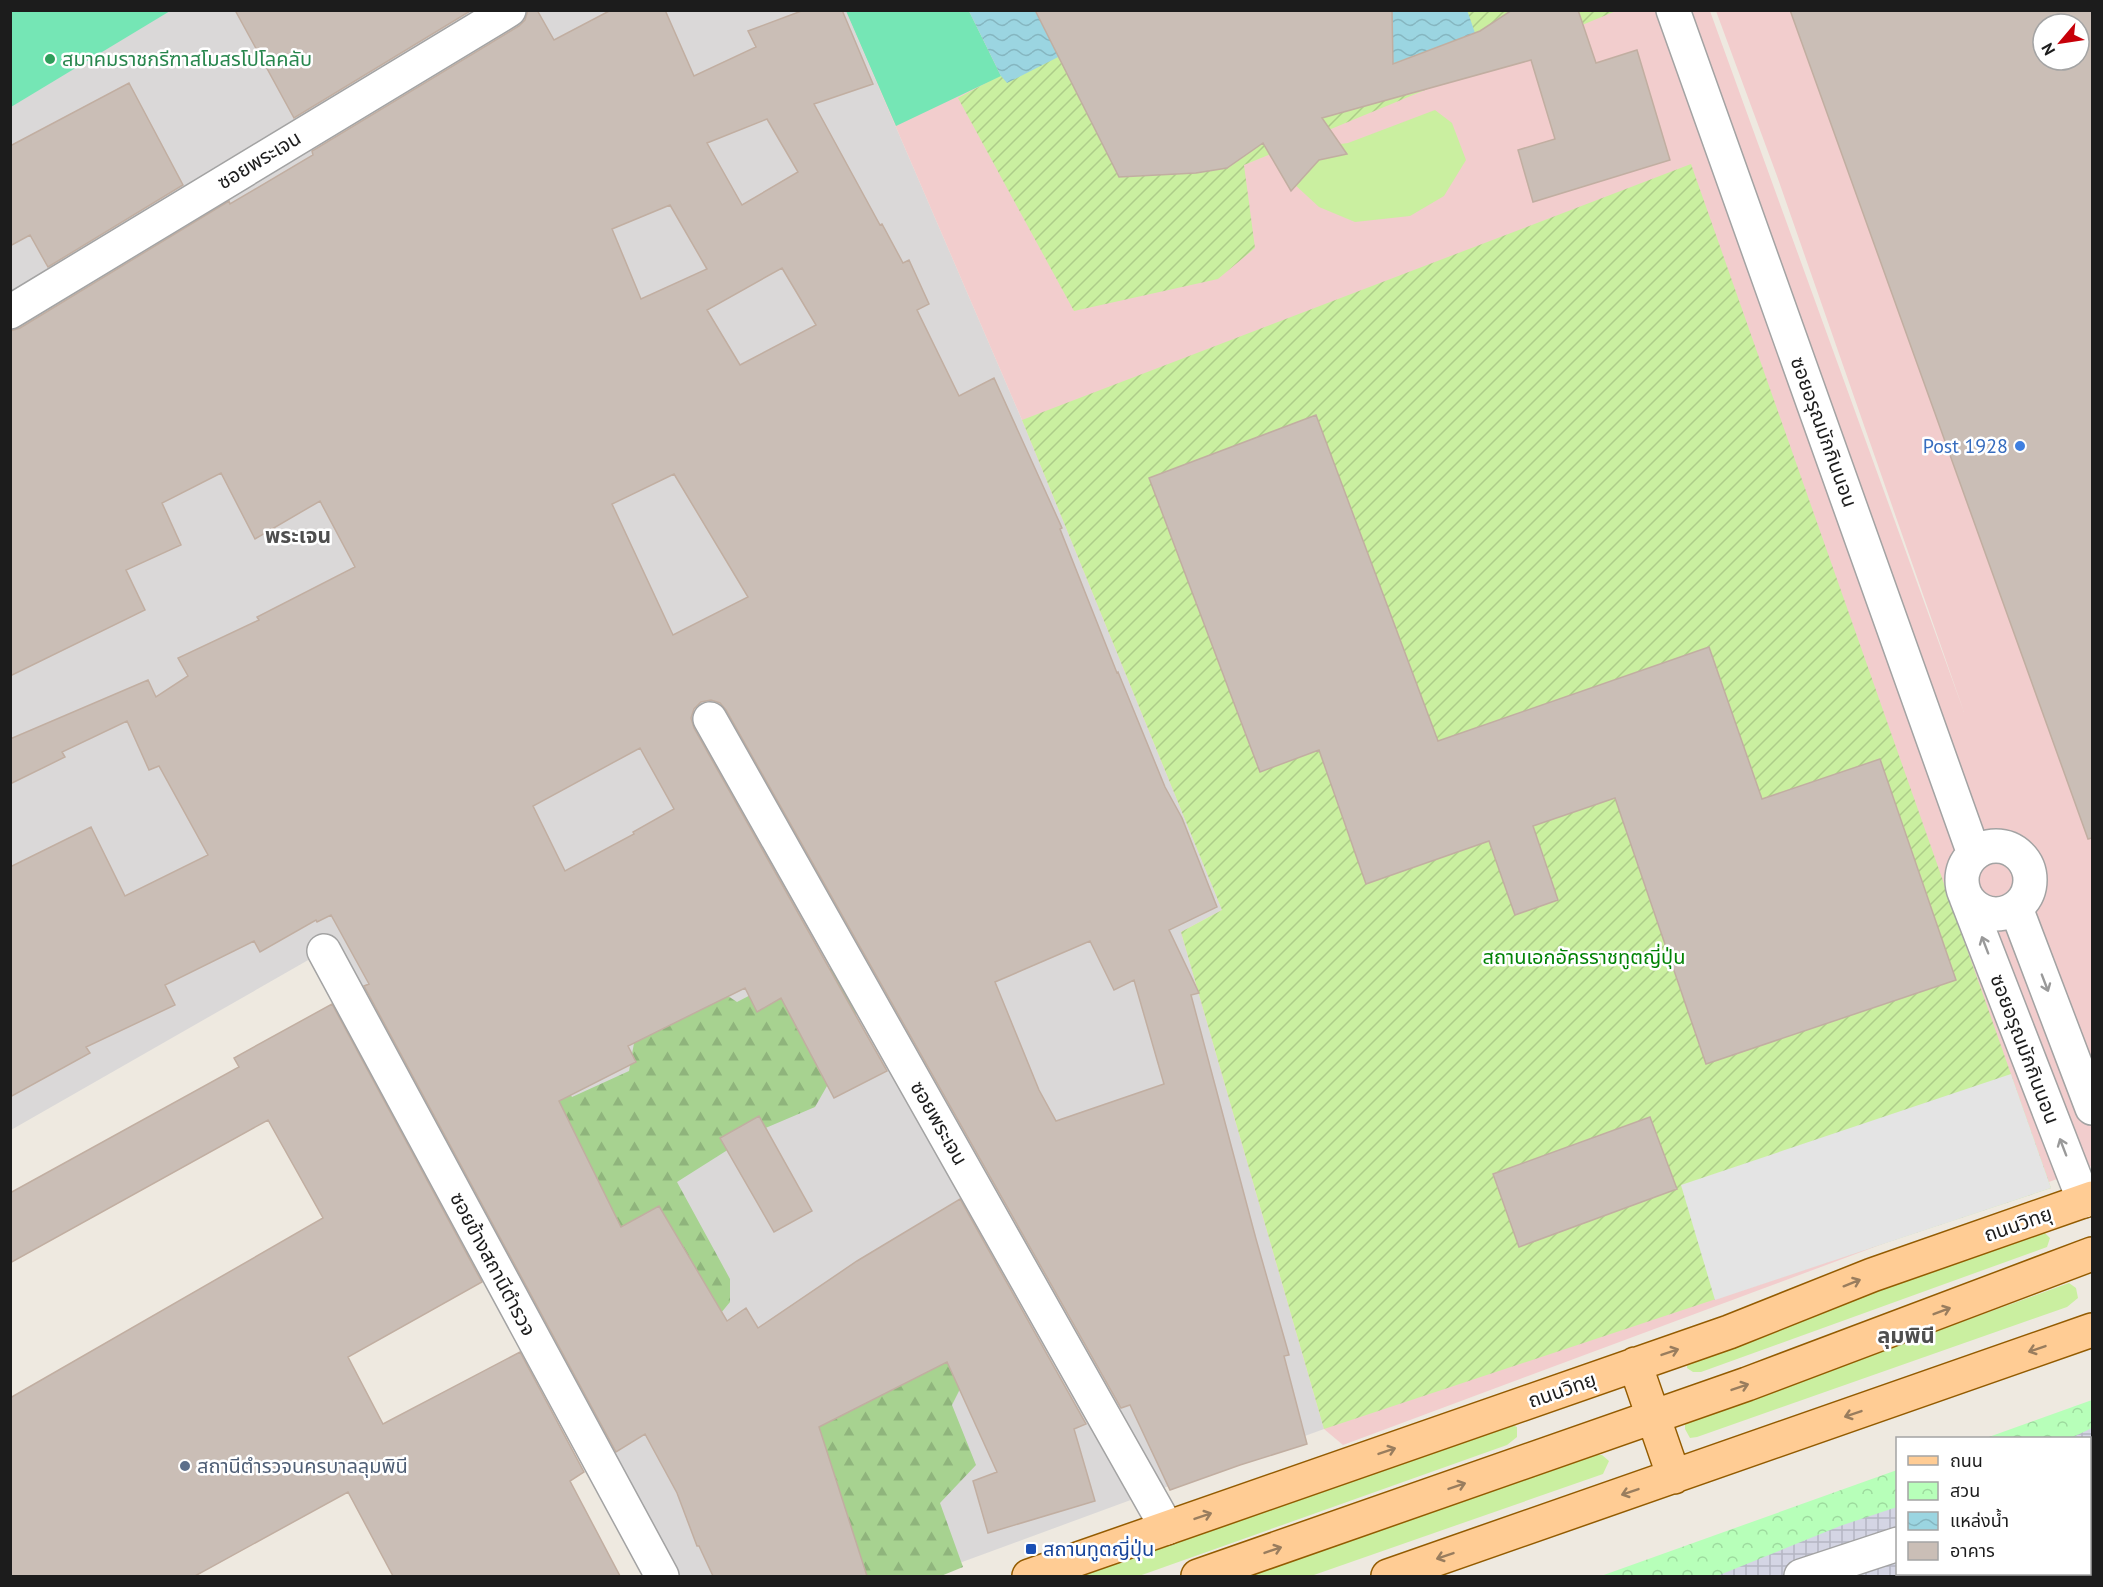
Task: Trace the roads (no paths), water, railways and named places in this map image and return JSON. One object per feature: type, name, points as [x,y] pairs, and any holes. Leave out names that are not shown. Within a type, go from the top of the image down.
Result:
[{"type":"main road","name":"ถนนวิทยุ","points":[[1029,1576],[1729,1332],[1872,1275],[2090,1208]]},
{"type":"main road","points":[[1198,1576],[1747,1384],[2092,1254]]},
{"type":"main road","points":[[1388,1576],[2092,1330]]},
{"type":"main road","points":[[1635,1364],[1674,1477]]},
{"type":"street","name":"ซอยพระเจน","points":[[10,312],[509,10]]},
{"type":"street","name":"ซอยอรุณมักกินนอน","points":[[1673,10],[1974,854],[1966,863],[1963,874],[1966,897],[2090,1208]]},
{"type":"street","name":"ซอยพระเจน","points":[[710,719],[1167,1528]]},
{"type":"street","points":[[1966,897],[1983,911],[2006,914],[2024,900],[2029,890],[2031,879],[2029,868],[2024,859],[2015,851],[1994,846],[1974,854]]},
{"type":"street","points":[[2016,908],[2092,1108]]},
{"type":"street","name":"ซอยข้างสถานีตำรวจ","points":[[324,951],[662,1576]]},
{"type":"street","points":[[1801,1576],[1896,1546]]},
{"type":"water","points":[[1467,10],[1475,33],[1327,88],[1068,52],[1007,83],[1001,76],[969,11]]},
{"type":"place","name":"สมาคมราชกรีฑาสโมสรโปโลคลับ","points":[[50,59]]},
{"type":"place","name":"Post 1928","points":[[2020,446]]},
{"type":"place","name":"สถานีตำรวจนครบาลลุมพินี","points":[[185,1466]]},
{"type":"place","name":"สถานทูตญี่ปุ่น","points":[[1031,1549]]},
{"type":"district","name":"พระเจน","points":[[298,535]]},
{"type":"district","name":"ลุมพินี","points":[[1906,1335]]},
{"type":"park label","name":"สถานเอกอัครราชทูตญี่ปุ่น","points":[[1584,957]]}]
